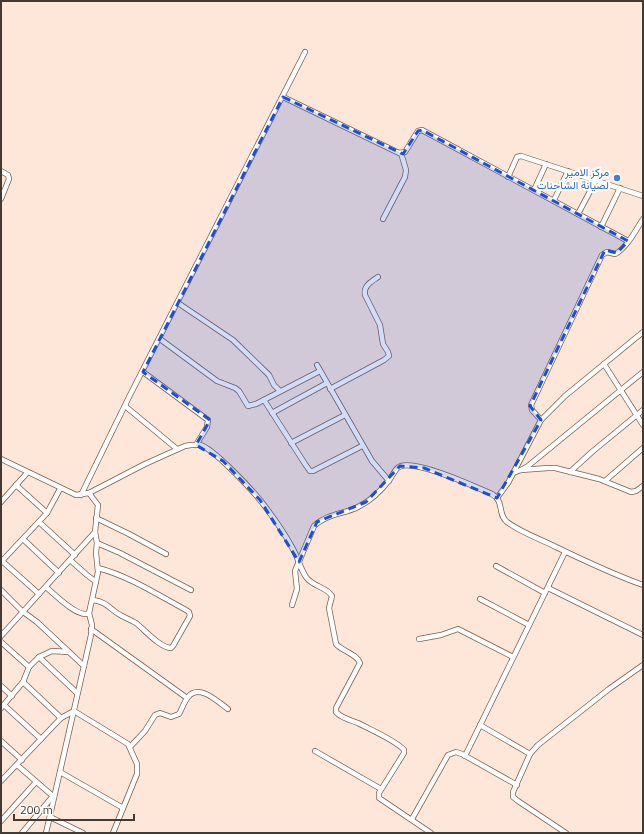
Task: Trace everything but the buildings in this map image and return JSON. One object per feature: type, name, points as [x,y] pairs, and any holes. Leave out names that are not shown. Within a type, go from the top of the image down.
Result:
[{"type":"street","points":[[81,495],[305,52]]},
{"type":"street","points":[[283,97],[401,153],[406,170],[405,177],[384,219]]},
{"type":"street","points":[[401,153],[405,152],[418,131],[422,130],[628,241]]},
{"type":"street","points":[[508,177],[518,156],[521,156],[643,196]]},
{"type":"street","points":[[534,190],[546,164]]},
{"type":"street","points":[[1,171],[8,175],[10,179],[1,199]]},
{"type":"street","points":[[554,200],[568,171]]},
{"type":"street","points":[[578,214],[596,180]]},
{"type":"street","points":[[601,227],[620,188]]},
{"type":"street","points":[[541,420],[532,410],[531,405],[602,255],[607,252],[617,253],[628,241],[643,220]]},
{"type":"street","points":[[330,389],[388,358],[389,356],[383,344],[380,325],[364,291],[365,286],[378,277]]},
{"type":"street","points":[[178,303],[233,340],[270,376],[274,385],[280,391]]},
{"type":"street","points":[[497,498],[514,473],[541,420],[565,396],[643,332]]},
{"type":"street","points":[[160,339],[217,381],[236,388],[248,406],[264,400],[320,371]]},
{"type":"street","points":[[604,364],[643,425]]},
{"type":"street","points":[[317,365],[362,446],[388,481]]},
{"type":"street","points":[[143,372],[208,420],[207,427],[196,445]]},
{"type":"street","points":[[514,473],[521,470],[643,372]]},
{"type":"street","points":[[272,413],[327,383]]},
{"type":"street","points":[[273,395],[274,385]]},
{"type":"street","points":[[264,400],[310,471],[362,446]]},
{"type":"street","points":[[125,406],[177,449]]},
{"type":"street","points":[[570,472],[643,410]]},
{"type":"street","points":[[291,443],[344,415]]},
{"type":"street","points":[[1,460],[76,496],[89,493],[177,449],[192,445],[200,445],[210,450],[223,461],[260,500],[293,548],[306,577],[316,586],[327,590],[332,596],[329,608],[336,644],[357,658],[360,663],[336,708],[336,712],[341,717],[357,723],[393,742],[404,750],[404,753],[378,796],[381,801],[412,819],[431,833]]},
{"type":"street","points":[[605,481],[643,448]]},
{"type":"street","points":[[292,605],[297,589],[295,571],[308,537],[314,526],[318,522],[340,512],[357,508],[381,490],[399,467],[408,466],[424,468],[454,478],[497,498],[503,517],[506,521],[524,533],[591,565],[643,586]]},
{"type":"street","points":[[521,470],[548,468],[570,472],[605,481],[631,492],[636,491],[643,486]]},
{"type":"street","points":[[1,502],[27,473]]},
{"type":"street","points":[[16,485],[47,513]]},
{"type":"street","points":[[39,594],[2,562],[47,513],[60,489]]},
{"type":"street","points":[[46,833],[91,629],[89,613],[93,600],[98,568],[95,532],[98,505],[89,493]]},
{"type":"street","points":[[96,518],[166,554]]},
{"type":"street","points":[[39,522],[75,555]]},
{"type":"street","points":[[1,636],[95,532]]},
{"type":"street","points":[[23,539],[59,573]]},
{"type":"street","points":[[97,543],[120,553],[191,590]]},
{"type":"street","points":[[465,756],[565,552]]},
{"type":"street","points":[[70,560],[96,582]]},
{"type":"street","points":[[496,566],[643,635]]},
{"type":"street","points":[[93,600],[104,603],[122,616],[135,622],[167,648],[171,648],[173,646],[190,616],[189,612],[186,610],[141,586],[108,570],[98,568]]},
{"type":"street","points":[[46,587],[61,600],[83,615],[89,613]]},
{"type":"street","points":[[1,590],[22,611],[84,666]]},
{"type":"street","points":[[480,599],[529,625]]},
{"type":"street","points":[[91,629],[187,698]]},
{"type":"street","points":[[419,639],[441,635],[458,629],[513,657]]},
{"type":"street","points":[[1,642],[29,667]]},
{"type":"street","points":[[41,739],[2,706],[23,682],[29,667],[39,657],[52,651],[69,652]]},
{"type":"street","points":[[39,657],[78,693]]},
{"type":"street","points":[[566,833],[513,797],[513,792],[530,754],[538,744],[609,689],[643,665]]},
{"type":"street","points":[[23,682],[61,718]]},
{"type":"street","points":[[1,686],[12,696]]},
{"type":"street","points":[[130,747],[145,731],[155,715],[160,713],[171,717],[179,714],[187,698],[193,693],[203,692],[228,710]]},
{"type":"street","points":[[1,780],[61,718],[74,711]]},
{"type":"street","points":[[74,711],[128,744],[137,764],[137,774],[113,833]]},
{"type":"street","points":[[480,726],[530,754]]},
{"type":"street","points":[[1,741],[22,760]]},
{"type":"street","points":[[315,750],[381,790]]},
{"type":"street","points":[[412,819],[448,755],[456,752],[517,785]]},
{"type":"street","points":[[17,765],[53,797]]},
{"type":"street","points":[[60,772],[123,808]]},
{"type":"street","points":[[1,820],[36,782]]},
{"type":"street","points":[[23,833],[53,797]]},
{"type":"street","points":[[50,817],[82,833]]},
{"type":"highlighted area","points":[[283,97],[403,154],[418,131],[422,130],[628,241],[617,253],[605,250],[530,406],[541,420],[497,498],[424,468],[400,466],[366,502],[317,522],[299,562],[260,500],[223,461],[196,445],[210,420],[143,372]]},
{"type":"place","name":"مركز الامير لصيانة الشاحنات","points":[[617,178]]}]
